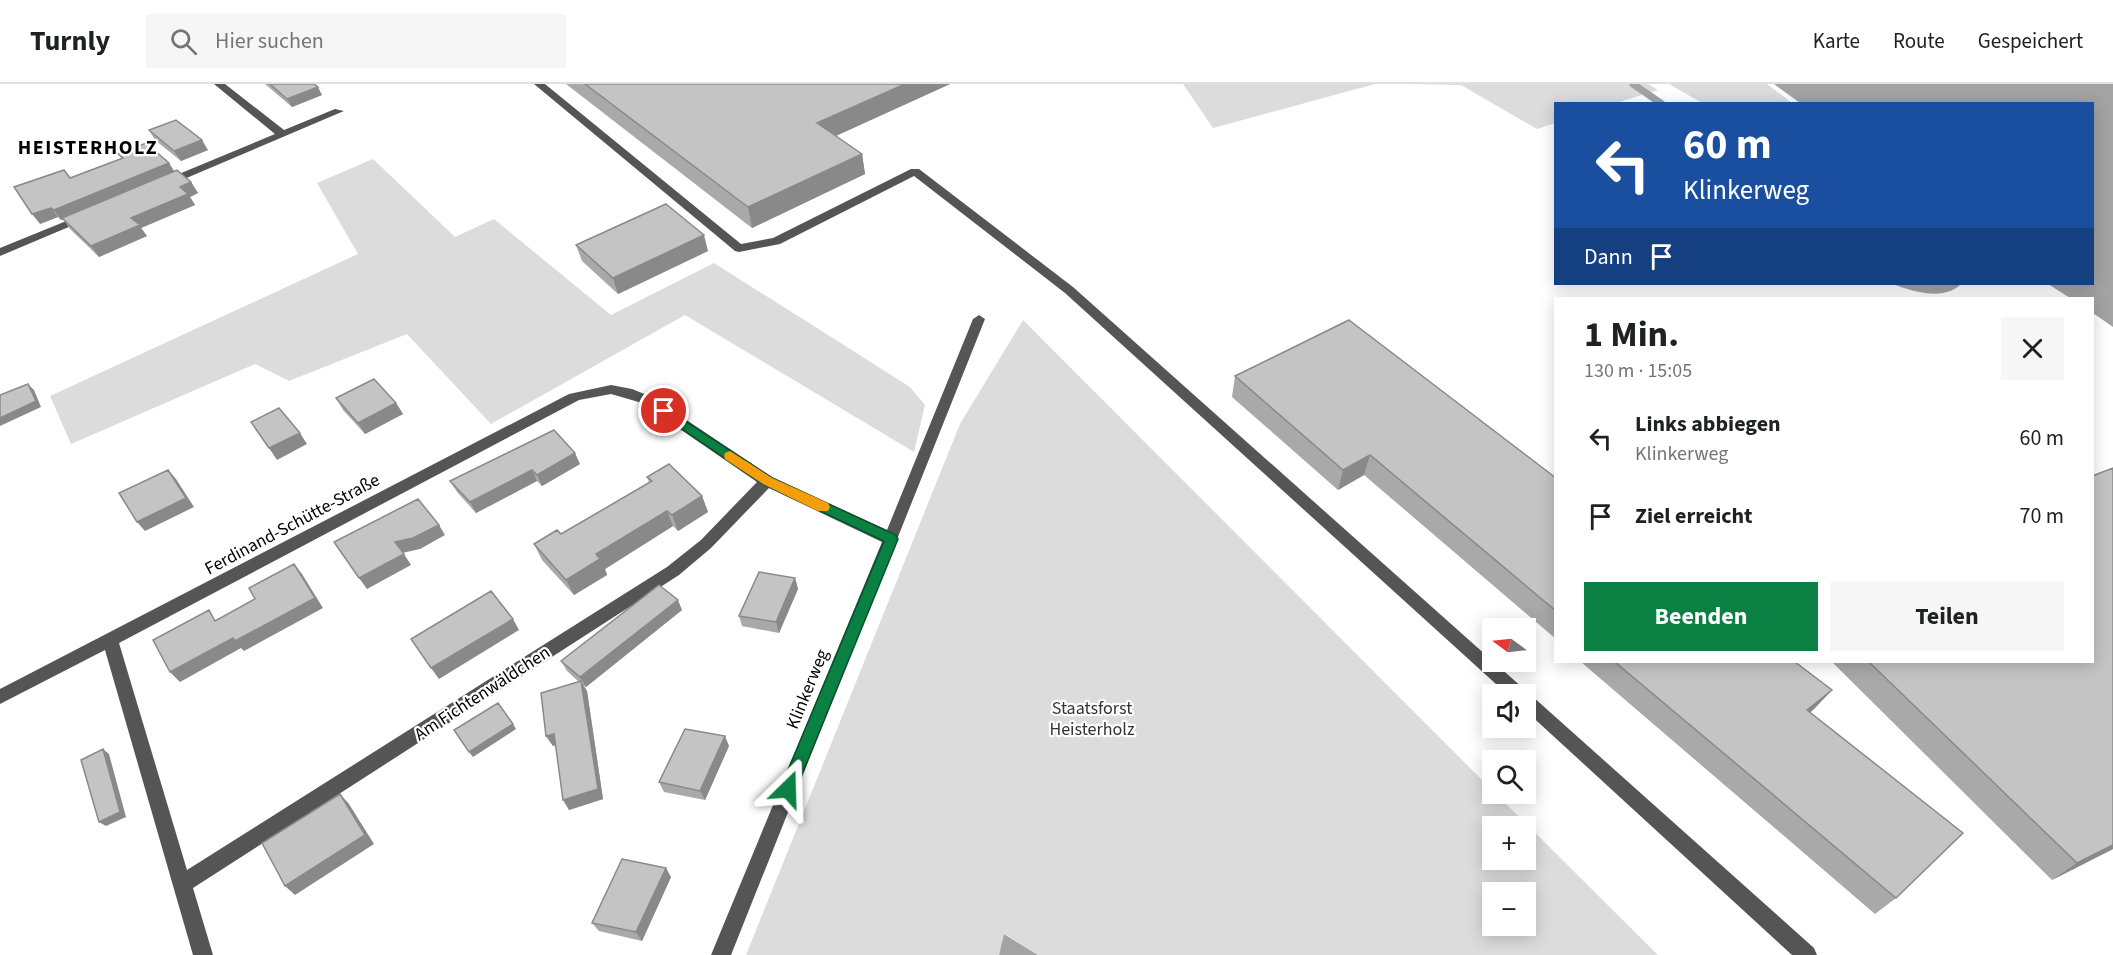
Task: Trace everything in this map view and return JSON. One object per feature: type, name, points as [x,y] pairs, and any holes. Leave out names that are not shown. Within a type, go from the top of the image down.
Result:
[{"type":"street","points":[[219,84],[282,134]]},
{"type":"street","points":[[539,84],[739,248],[776,241],[915,171],[1069,290],[1507,684]]},
{"type":"street","points":[[152,189],[339,111]]},
{"type":"street","points":[[0,252],[98,211]]},
{"type":"street","name":"Klinkerweg","points":[[721,955],[979,320]]},
{"type":"street","name":"Ferdinand-Schütte-Straße","points":[[0,697],[574,397],[603,388],[627,391],[647,400],[767,481]]},
{"type":"street","points":[[767,481],[891,539]]},
{"type":"street","name":"Am Fichtenwäldchen","points":[[181,885],[673,571],[706,544],[767,481]]},
{"type":"street","points":[[110,641],[203,955]]},
{"type":"street","points":[[1536,710],[1807,955]]},
{"type":"green space","points":[[1183,84],[1375,84],[1213,128]]},
{"type":"green space","points":[[1409,84],[1648,84],[1658,90],[1619,102],[1554,102],[1554,123],[1537,129],[1461,85]]},
{"type":"green space","points":[[1669,84],[1767,84],[1791,102],[1700,102]]},
{"type":"green space","points":[[373,159],[455,237],[494,219],[611,315],[714,263],[910,387],[925,405],[914,452],[685,315],[491,424],[407,334],[289,381],[255,364],[71,444],[50,396],[358,254],[317,183]]},
{"type":"green space","name":"Staatsforst Heisterholz","points":[[1023,320],[1482,780],[1482,804],[1506,804],[1518,816],[1482,816],[1482,870],[1536,870],[1536,834],[1658,955],[1038,955],[1005,934],[999,955],[746,955],[960,424]]},
{"type":"shaded area","points":[[1774,84],[2113,84],[2113,327],[2094,314],[2094,297],[2068,297],[2050,285],[2094,285],[2094,102],[1799,102]]},
{"type":"shaded area","points":[[1896,285],[1960,285],[1937,294],[1910,290]]},
{"type":"shaded area","points":[[1004,934],[1038,955],[999,955]]},
{"type":"building","points":[[270,84],[314,84],[318,87],[287,99]]},
{"type":"building","points":[[585,84],[905,84],[817,123],[862,154],[748,207]]},
{"type":"building","points":[[176,120],[202,140],[174,151],[149,130]]},
{"type":"building","points":[[146,143],[169,163],[54,210],[51,208],[32,214],[14,187],[64,170],[70,178],[123,158],[118,154]]},
{"type":"building","points":[[177,170],[191,182],[180,187],[188,194],[131,218],[140,225],[91,246],[62,218]]},
{"type":"building","points":[[666,204],[704,235],[613,278],[576,245]]},
{"type":"building","points":[[1349,320],[1554,476],[1554,609],[1370,455],[1343,470],[1235,376]]},
{"type":"building","points":[[374,379],[396,403],[358,423],[336,398]]},
{"type":"building","points":[[28,384],[36,401],[0,418],[0,395]]},
{"type":"building","points":[[279,408],[300,433],[269,448],[251,422]]},
{"type":"building","points":[[554,430],[575,453],[537,475],[532,470],[470,502],[450,481]]},
{"type":"building","points":[[669,464],[702,496],[672,515],[667,511],[596,554],[600,559],[566,580],[534,544],[557,530],[561,534],[652,481],[647,477]]},
{"type":"building","points":[[2113,468],[2113,845],[2077,863],[1870,663],[2094,663],[2094,475]]},
{"type":"building","points":[[168,470],[186,498],[137,522],[119,493]]},
{"type":"building","points":[[418,499],[439,525],[413,538],[395,542],[404,554],[359,578],[334,542]]},
{"type":"building","points":[[294,564],[315,598],[235,641],[233,638],[170,672],[153,640],[209,610],[215,621],[255,599],[249,588]]},
{"type":"building","points":[[759,572],[795,578],[776,622],[739,616]]},
{"type":"building","points":[[659,585],[678,600],[580,677],[561,661]]},
{"type":"building","points":[[491,591],[513,619],[431,668],[411,639]]},
{"type":"building","points":[[1616,663],[1796,663],[1832,690],[1807,710],[1963,833],[1896,898]]},
{"type":"building","points":[[581,681],[598,789],[563,800],[554,734],[546,736],[541,693]]},
{"type":"building","points":[[498,703],[513,724],[469,752],[454,730]]},
{"type":"building","points":[[685,729],[725,736],[700,791],[659,782]]},
{"type":"building","points":[[103,749],[120,812],[99,822],[81,760]]},
{"type":"building","points":[[340,794],[365,835],[285,886],[262,843]]},
{"type":"building","points":[[622,859],[666,868],[636,932],[592,923]]},
{"type":"waterway","points":[[1633,84],[1659,102]]},
{"type":"slow traffic","points":[[730,456],[767,481],[823,507]]},
{"type":"district","name":"HEISTERHOLZ","points":[[88,147]]},
{"type":"route","points":[[664,411],[767,481],[891,539],[788,789]]}]
